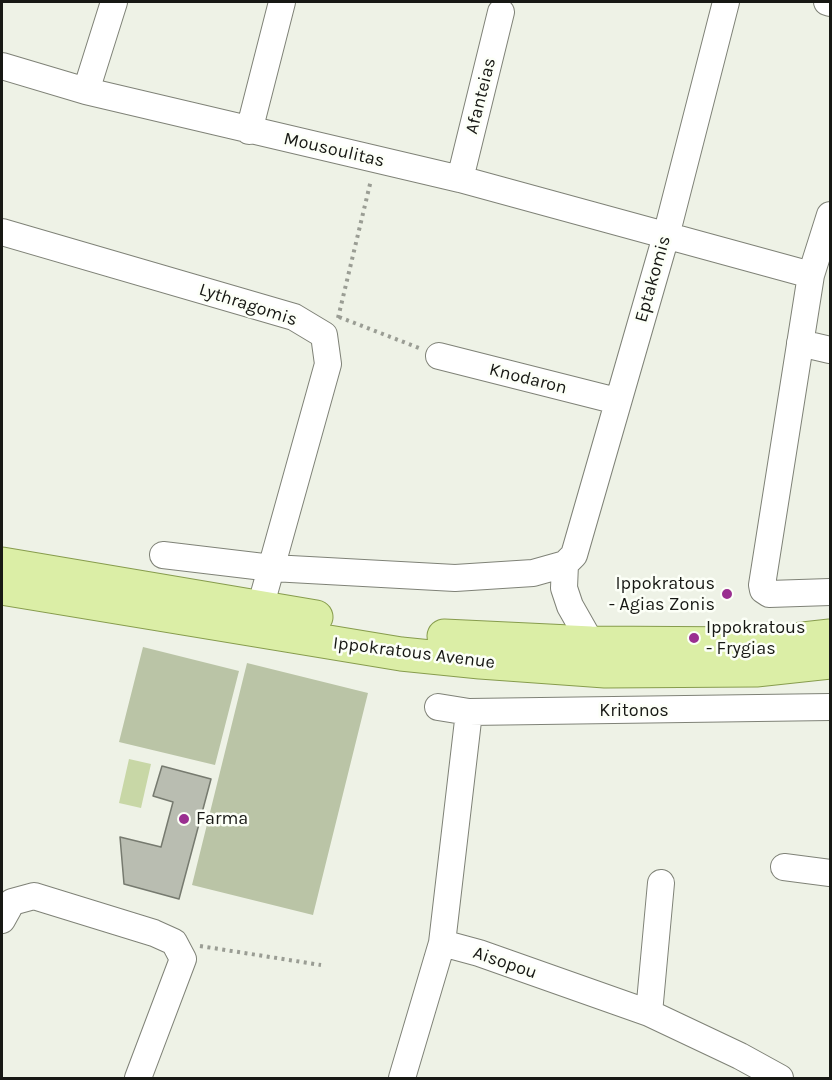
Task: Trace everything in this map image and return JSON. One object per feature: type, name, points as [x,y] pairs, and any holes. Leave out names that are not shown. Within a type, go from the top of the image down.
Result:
[{"type":"main road","name":"Ippokratous Avenue","points":[[2,564],[407,633],[482,640],[758,644],[831,636]]},
{"type":"main road","name":"Ippokratous Avenue","points":[[2,588],[401,654],[480,662],[616,671],[756,670],[831,662]]},
{"type":"street","points":[[86,91],[114,2]]},
{"type":"street","points":[[249,131],[282,2]]},
{"type":"street","name":"Eptakomis","points":[[591,643],[570,606],[564,588],[570,560],[666,236],[726,2]]},
{"type":"street","name":"Afanteias","points":[[460,179],[501,12]]},
{"type":"street","name":"Mousoulitas","points":[[2,66],[86,91],[460,179],[811,275]]},
{"type":"street","points":[[831,215],[811,275],[762,585],[769,594],[831,592]]},
{"type":"street","name":"Lythragomis","points":[[2,232],[331,326]]},
{"type":"street","points":[[260,608],[328,364],[331,326]]},
{"type":"street","points":[[800,343],[831,350]]},
{"type":"street","name":"Knodaron","points":[[439,356],[617,401]]},
{"type":"street","points":[[163,555],[273,568],[455,578],[533,573],[570,560]]},
{"type":"street","points":[[541,641],[561,621],[570,606]]},
{"type":"street","name":"Kritonos","points":[[438,707],[469,712],[831,707]]},
{"type":"street","points":[[402,1078],[442,943],[469,712]]},
{"type":"street","points":[[784,867],[831,873]]},
{"type":"street","points":[[649,1013],[661,883]]},
{"type":"street","points":[[2,920],[12,902],[33,896],[154,933],[174,942],[183,959],[138,1078]]},
{"type":"street","name":"Aisopou","points":[[442,943],[478,953],[649,1013],[741,1056],[780,1078]]},
{"type":"path","points":[[376,160],[331,326],[439,356]]},
{"type":"path","points":[[174,942],[321,965]]},
{"type":"shaded area","points":[[143,647],[239,671],[215,765],[119,742]]},
{"type":"shaded area","points":[[247,663],[368,693],[313,915],[192,885]]},
{"type":"shaded area","points":[[129,759],[151,764],[141,808],[119,803]]},
{"type":"building","name":"Farma","points":[[162,766],[211,779],[179,899],[124,884],[120,837],[161,847],[173,802],[153,796]]},
{"type":"place","name":"Ippokratous - Agias Zonis","points":[[727,594]]},
{"type":"place","name":"Ippokratous - Frygias","points":[[694,638]]},
{"type":"place","name":"Farma","points":[[184,819]]}]
